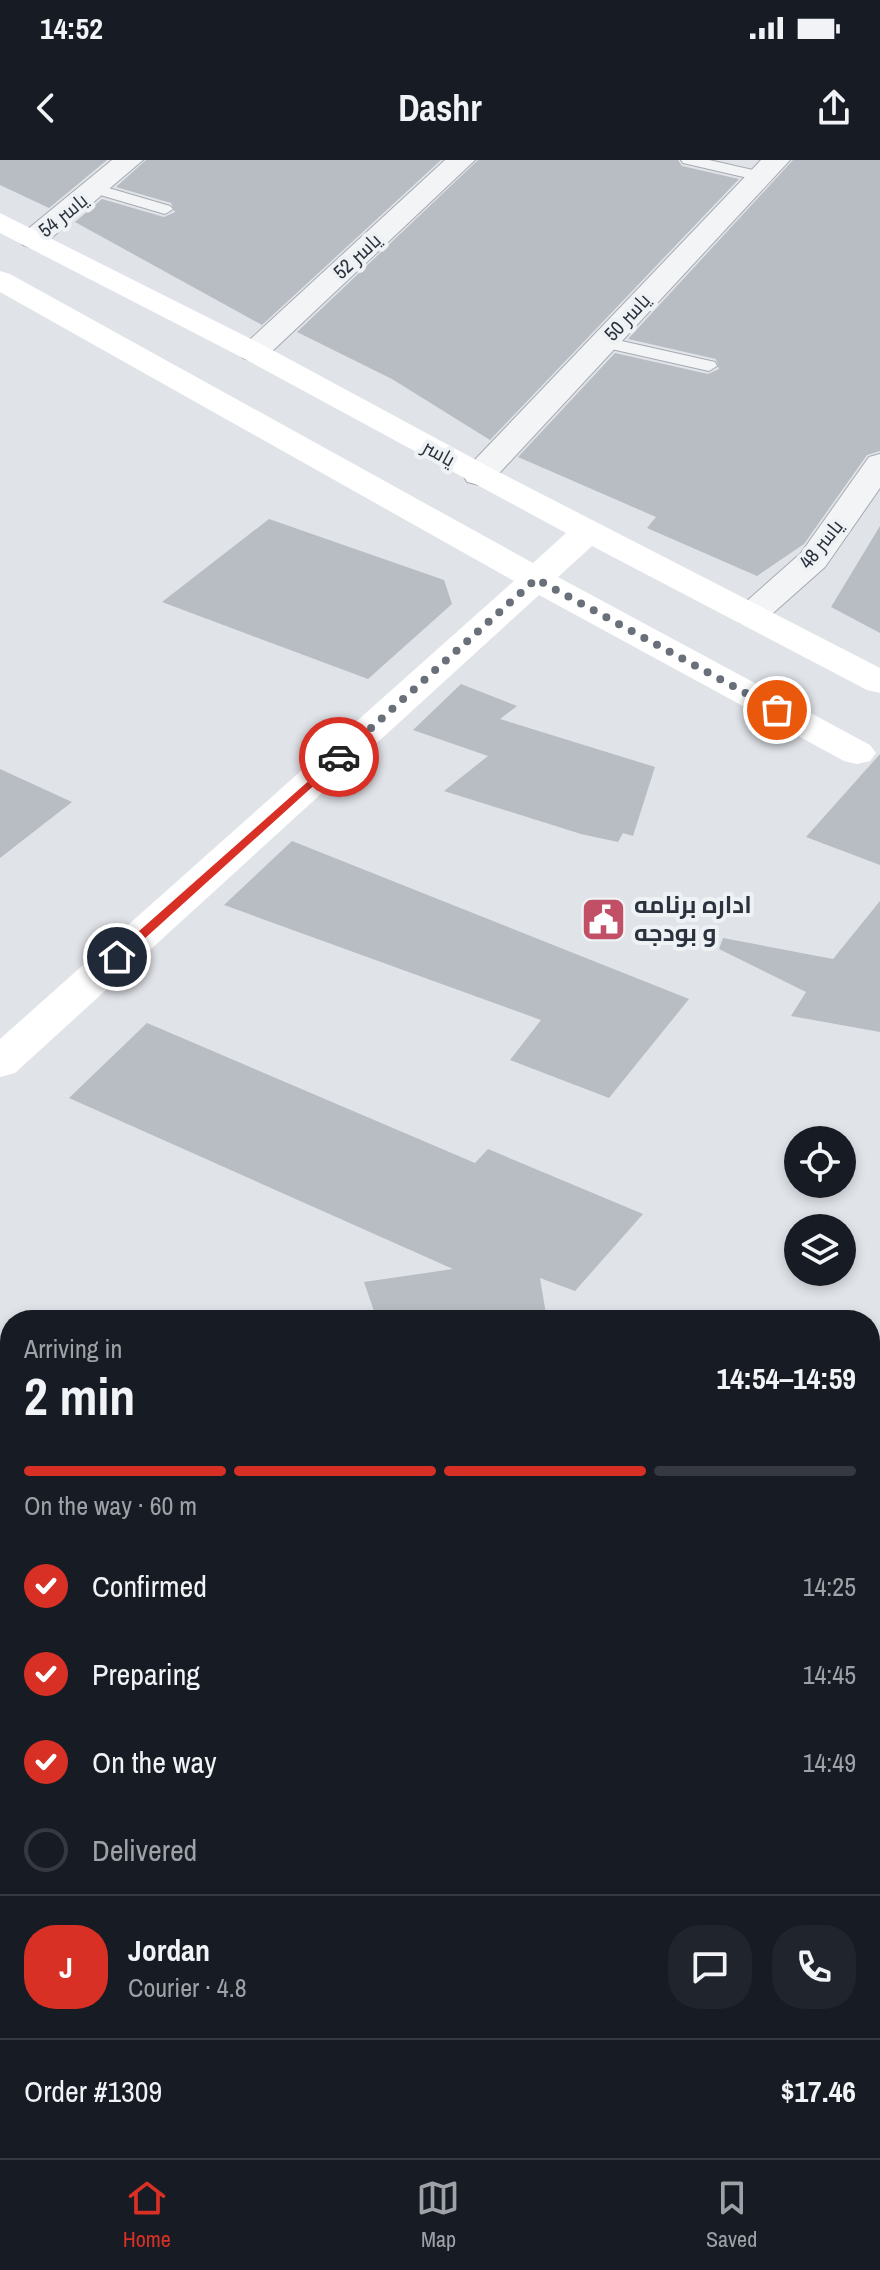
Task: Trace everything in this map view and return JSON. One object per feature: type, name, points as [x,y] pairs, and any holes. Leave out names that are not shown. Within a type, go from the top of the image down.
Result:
[{"type":"main road","name":"یاسر","points":[[0,222],[254,352],[479,475],[880,682]]},
{"type":"main road","points":[[0,280],[536,579],[857,753]]},
{"type":"main road","points":[[55,310],[119,284]]},
{"type":"main road","points":[[0,1063],[589,531]]},
{"type":"street","name":"یاسر 54","points":[[33,239],[129,160]]},
{"type":"street","name":"یاسر 52","points":[[254,352],[461,160]]},
{"type":"street","name":"یاسر 50","points":[[479,475],[768,168]]},
{"type":"street","name":"یاسر 48","points":[[751,615],[813,560],[880,464]]},
{"type":"lane","points":[[688,160],[768,168]]},
{"type":"lane","points":[[95,189],[165,209]]},
{"type":"lane","points":[[604,342],[709,366]]},
{"type":"building","points":[[0,160],[107,160],[49,208],[0,185]]},
{"type":"building","points":[[146,160],[441,160],[262,325],[75,222],[102,199],[164,217],[175,212],[171,203],[116,187]]},
{"type":"building","points":[[478,160],[678,160],[682,166],[739,179],[490,440],[392,379],[297,332]]},
{"type":"building","points":[[793,160],[880,160],[880,451],[867,455],[804,544],[757,576],[647,528],[656,517],[518,457],[615,353],[708,374],[719,369],[716,359],[628,339]]},
{"type":"building","points":[[269,519],[444,580],[452,604],[368,679],[162,602]]},
{"type":"building","points":[[880,526],[880,633],[831,607]]},
{"type":"building","points":[[461,684],[517,706],[500,719],[655,767],[633,836],[623,833],[618,842],[581,834],[444,791],[488,756],[413,730]]},
{"type":"building","points":[[880,754],[880,865],[806,837]]},
{"type":"building","points":[[0,769],[72,802],[0,858]]},
{"type":"building","points":[[292,841],[689,999],[609,1098],[510,1060],[541,1020],[224,905]]},
{"type":"building","points":[[880,901],[880,1032],[791,1016],[806,992],[719,949],[723,938],[833,959]]},
{"type":"building","points":[[147,1023],[475,1163],[488,1149],[643,1214],[575,1291],[540,1278],[545,1310],[374,1310],[364,1282],[453,1269],[69,1098]]},
{"type":"way so far","points":[[339,757],[536,579],[777,710]]},
{"type":"place","name":"اداره برنامه و بودجه","points":[[603,919]]},
{"type":"route","points":[[117,957],[339,757]]}]
